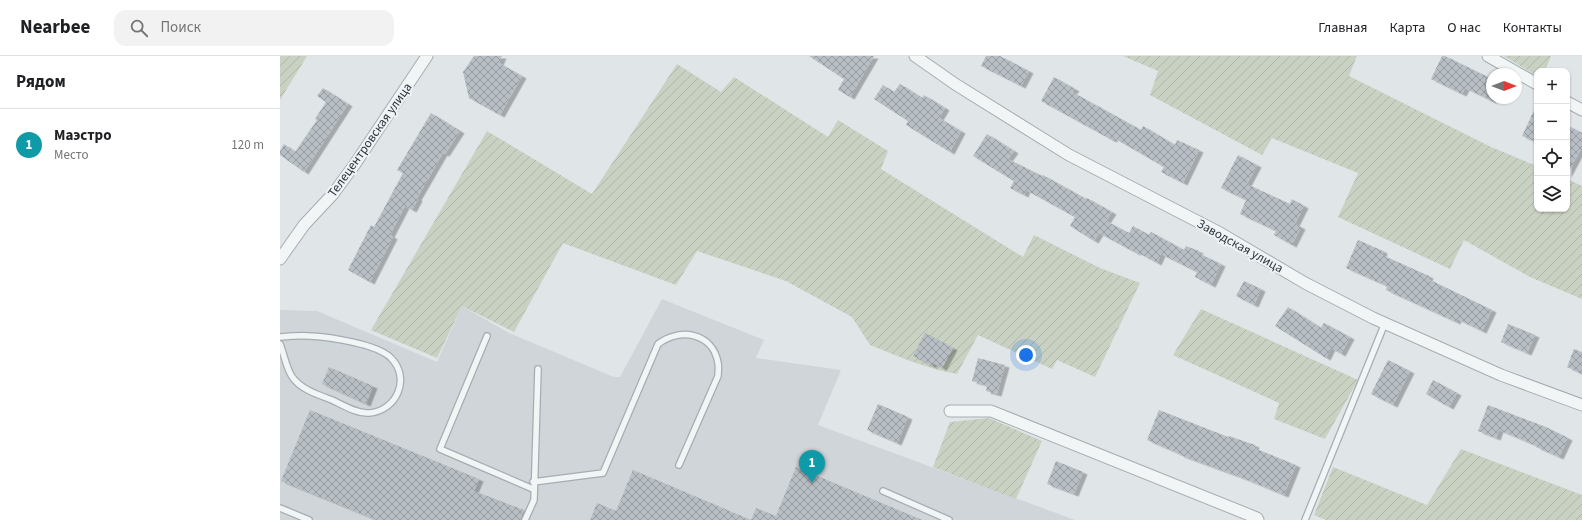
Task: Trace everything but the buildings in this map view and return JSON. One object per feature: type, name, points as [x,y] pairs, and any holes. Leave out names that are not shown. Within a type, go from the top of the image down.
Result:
[{"type":"street","name":"Телецентровская улица","points":[[280,258],[304,225],[333,194],[355,164],[427,56]]},
{"type":"street","name":"Заводская улица","points":[[915,56],[955,84],[1069,156],[1220,233],[1304,283],[1385,323],[1501,375],[1582,405]]},
{"type":"street","points":[[1488,56],[1534,82]]},
{"type":"street","points":[[1570,104],[1582,110]]},
{"type":"street","points":[[950,411],[991,411],[1257,518],[1258,520]]},
{"type":"lane","points":[[1305,520],[1385,323]]},
{"type":"lane","points":[[533,482],[603,473],[658,344],[673,335],[688,334],[699,338],[712,348],[718,364],[718,376],[679,465]]},
{"type":"lane","points":[[280,337],[311,336],[360,344],[379,349],[391,357],[397,366],[401,377],[400,388],[396,399],[388,407],[378,412],[367,413],[357,411],[302,388],[292,378],[280,344]]},
{"type":"lane","points":[[487,336],[440,449],[533,489]]},
{"type":"lane","points":[[526,520],[534,500],[533,482],[538,369]]},
{"type":"lane","points":[[883,491],[949,520]]},
{"type":"lane","points":[[280,508],[309,520]]},
{"type":"shaded area","points":[[662,299],[764,340],[756,358],[841,370],[818,425],[1075,520],[280,520],[280,310],[317,311],[437,362],[462,306],[509,333],[614,377],[620,377]]},
{"type":"green space","points":[[280,56],[307,56],[280,100]]},
{"type":"green space","points":[[1123,56],[1357,56],[1349,76],[1491,147],[1534,165],[1534,212],[1570,212],[1570,180],[1582,186],[1582,299],[1530,277],[1464,240],[1450,269],[1338,217],[1358,173],[1272,138],[1262,155],[1150,95],[1158,71]]},
{"type":"green space","points":[[1504,56],[1551,56],[1546,68],[1534,68],[1534,74]]},
{"type":"green space","points":[[677,64],[721,92],[734,77],[828,137],[838,120],[888,151],[881,169],[1023,257],[1034,235],[1100,268],[1140,283],[1095,377],[1057,360],[1052,369],[978,335],[957,374],[938,370],[910,361],[870,345],[852,317],[786,281],[697,251],[676,285],[563,243],[514,332],[462,306],[437,358],[371,330],[487,131],[592,194]]},
{"type":"green space","points":[[1201,309],[1358,380],[1325,439],[1274,419],[1279,403],[1173,355]]},
{"type":"green space","points":[[989,418],[1042,441],[1016,499],[933,467],[950,422]]},
{"type":"green space","points":[[1461,449],[1582,495],[1582,520],[1326,520],[1314,515],[1333,467],[1427,505]]},
{"type":"place","name":"Маэстро","points":[[812,483]]}]
